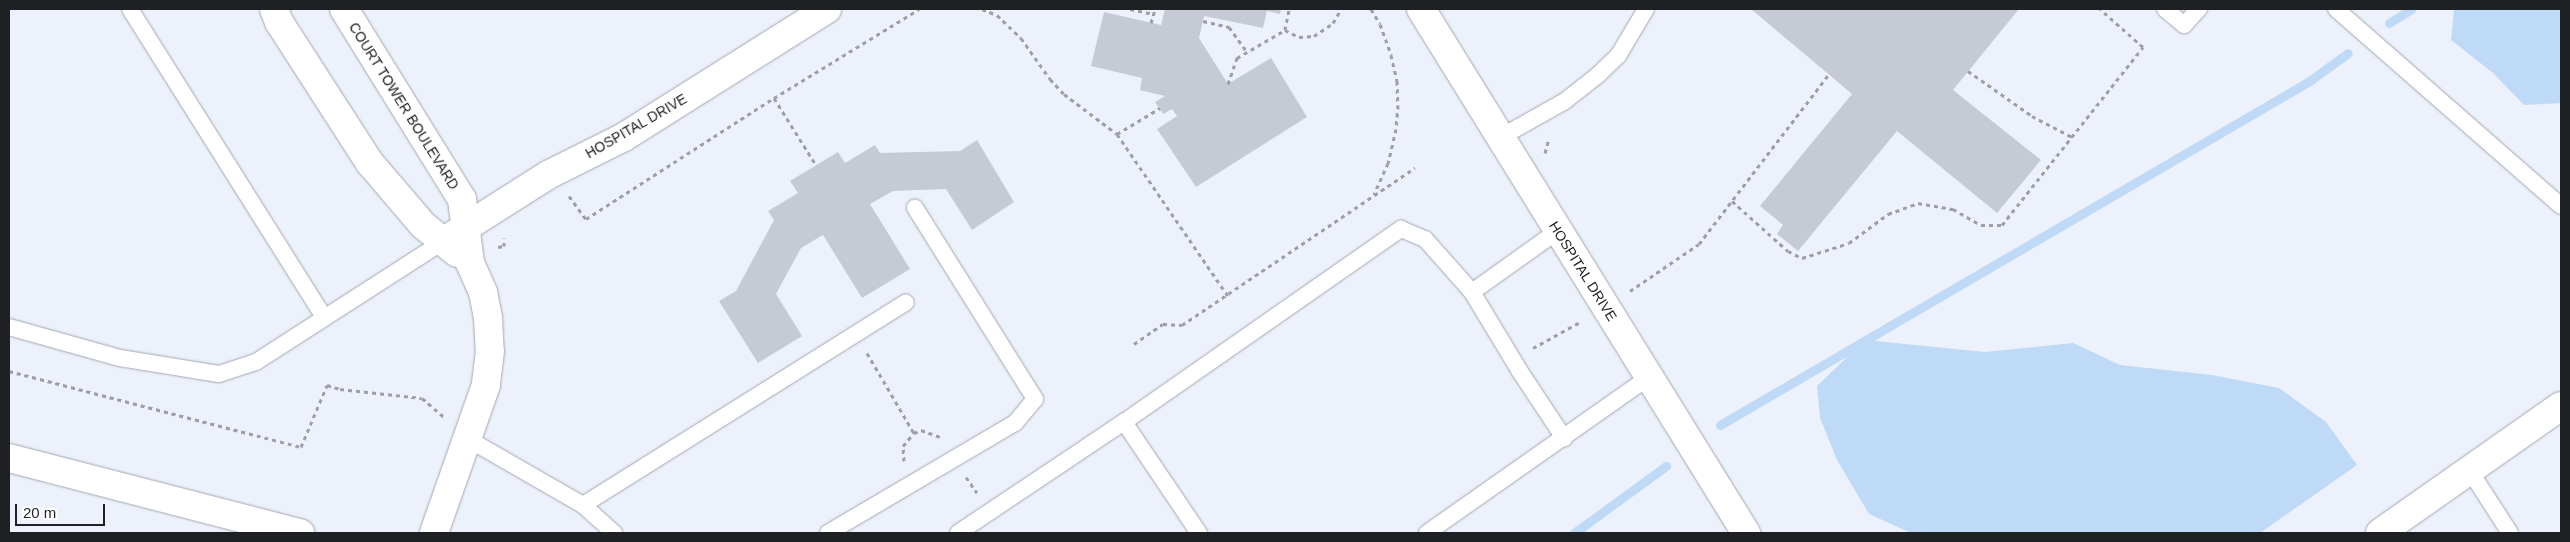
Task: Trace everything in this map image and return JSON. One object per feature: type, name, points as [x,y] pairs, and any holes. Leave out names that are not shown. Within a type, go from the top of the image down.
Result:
[{"type":"street","points":[[274,9],[279,22],[370,163],[423,225],[455,234]]},
{"type":"street","name":"COURT TOWER BOULEVARD","points":[[344,9],[462,198],[455,234],[486,303],[490,351],[486,385],[434,533]]},
{"type":"street","name":"HOSPITAL DRIVE","points":[[455,234],[548,175],[624,137],[828,9]]},
{"type":"street","name":"HOSPITAL DRIVE","points":[[1421,9],[1746,533]]},
{"type":"street","points":[[2380,533],[2561,406]]},
{"type":"street","points":[[9,458],[300,533]]},
{"type":"lane","points":[[130,9],[323,316]]},
{"type":"lane","points":[[1502,137],[1565,101],[1598,75],[1618,56],[1646,9]]},
{"type":"lane","points":[[2165,9],[2184,25],[2199,9]]},
{"type":"lane","points":[[2336,9],[2561,206]]},
{"type":"lane","points":[[828,533],[1015,423],[1035,399],[915,208]]},
{"type":"lane","points":[[958,533],[1124,422],[1401,228],[1426,239],[1472,292],[1513,360],[1564,438]]},
{"type":"lane","points":[[1472,292],[1558,230]]},
{"type":"lane","points":[[9,327],[120,358],[218,374],[256,362],[323,316],[455,234]]},
{"type":"lane","points":[[583,505],[906,302]]},
{"type":"lane","points":[[1427,533],[1649,377]]},
{"type":"lane","points":[[1124,422],[1199,533]]},
{"type":"lane","points":[[468,439],[583,505],[614,533]]},
{"type":"lane","points":[[2470,471],[2510,533]]},
{"type":"path","points":[[563,194],[574,200],[586,219],[774,98],[919,9]]},
{"type":"path","points":[[982,9],[997,15],[1020,38],[1050,79],[1064,94],[1117,134],[1228,296]]},
{"type":"path","points":[[1130,9],[1154,14]]},
{"type":"path","points":[[1151,23],[1155,9]]},
{"type":"path","points":[[1228,84],[1237,58],[1285,30],[1289,9]]},
{"type":"path","points":[[1285,30],[1299,37],[1314,36],[1333,23],[1342,9]]},
{"type":"path","points":[[1371,9],[1392,55],[1397,89],[1396,130],[1388,163],[1374,194]]},
{"type":"path","points":[[1732,201],[1788,251],[1802,258],[1849,243],[1888,214],[1918,203],[1953,209],[1981,225],[2002,225],[2143,47],[2100,9]]},
{"type":"path","points":[[1203,21],[1229,27],[1247,52]]},
{"type":"path","points":[[1968,71],[2032,116],[2072,137]]},
{"type":"path","points":[[1513,360],[1606,307],[1699,244],[1828,75]]},
{"type":"path","points":[[774,98],[816,165]]},
{"type":"path","points":[[1117,134],[1160,108]]},
{"type":"path","points":[[1547,159],[1545,152],[1551,134]]},
{"type":"path","points":[[1134,344],[1163,324],[1182,325],[1228,296],[1374,194],[1415,168]]},
{"type":"path","points":[[498,247],[504,246],[505,234]]},
{"type":"path","points":[[855,334],[914,433],[921,430],[943,438],[990,512]]},
{"type":"path","points":[[9,372],[301,448],[327,385],[340,389],[422,398],[447,420]]},
{"type":"shaded area","points":[[9,9],[2561,9],[2561,533],[9,533]]},
{"type":"water","points":[[2454,9],[2561,9],[2561,103],[2524,105],[2493,73],[2451,40]]},
{"type":"water","points":[[1865,340],[1985,352],[2073,343],[2120,365],[2212,375],[2279,388],[2326,422],[2357,465],[2260,533],[1911,533],[1869,514],[1837,460],[1820,418],[1817,386]]},
{"type":"building","points":[[1165,9],[1281,9],[1280,14],[1267,11],[1263,28],[1204,16],[1199,38],[1228,84],[1271,58],[1307,117],[1196,187],[1157,129],[1177,116],[1172,109],[1163,114],[1155,102],[1165,96],[1140,90],[1142,78],[1091,66],[1104,12],[1161,25]]},
{"type":"building","points":[[1751,9],[2019,9],[1953,90],[2041,160],[1997,213],[1897,131],[1798,251],[1777,234],[1783,225],[1760,206],[1852,94]]},
{"type":"building","points":[[977,140],[1014,202],[972,230],[946,189],[893,191],[870,204],[910,269],[862,298],[823,235],[801,248],[776,294],[802,336],[758,363],[719,301],[736,291],[774,220],[768,211],[798,193],[790,181],[838,152],[845,163],[875,145],[880,153],[960,151]]},
{"type":"waterway","points":[[2389,23],[2411,9]]},
{"type":"waterway","points":[[1720,425],[2308,82],[2348,53]]},
{"type":"waterway","points":[[1574,533],[1666,466]]}]
